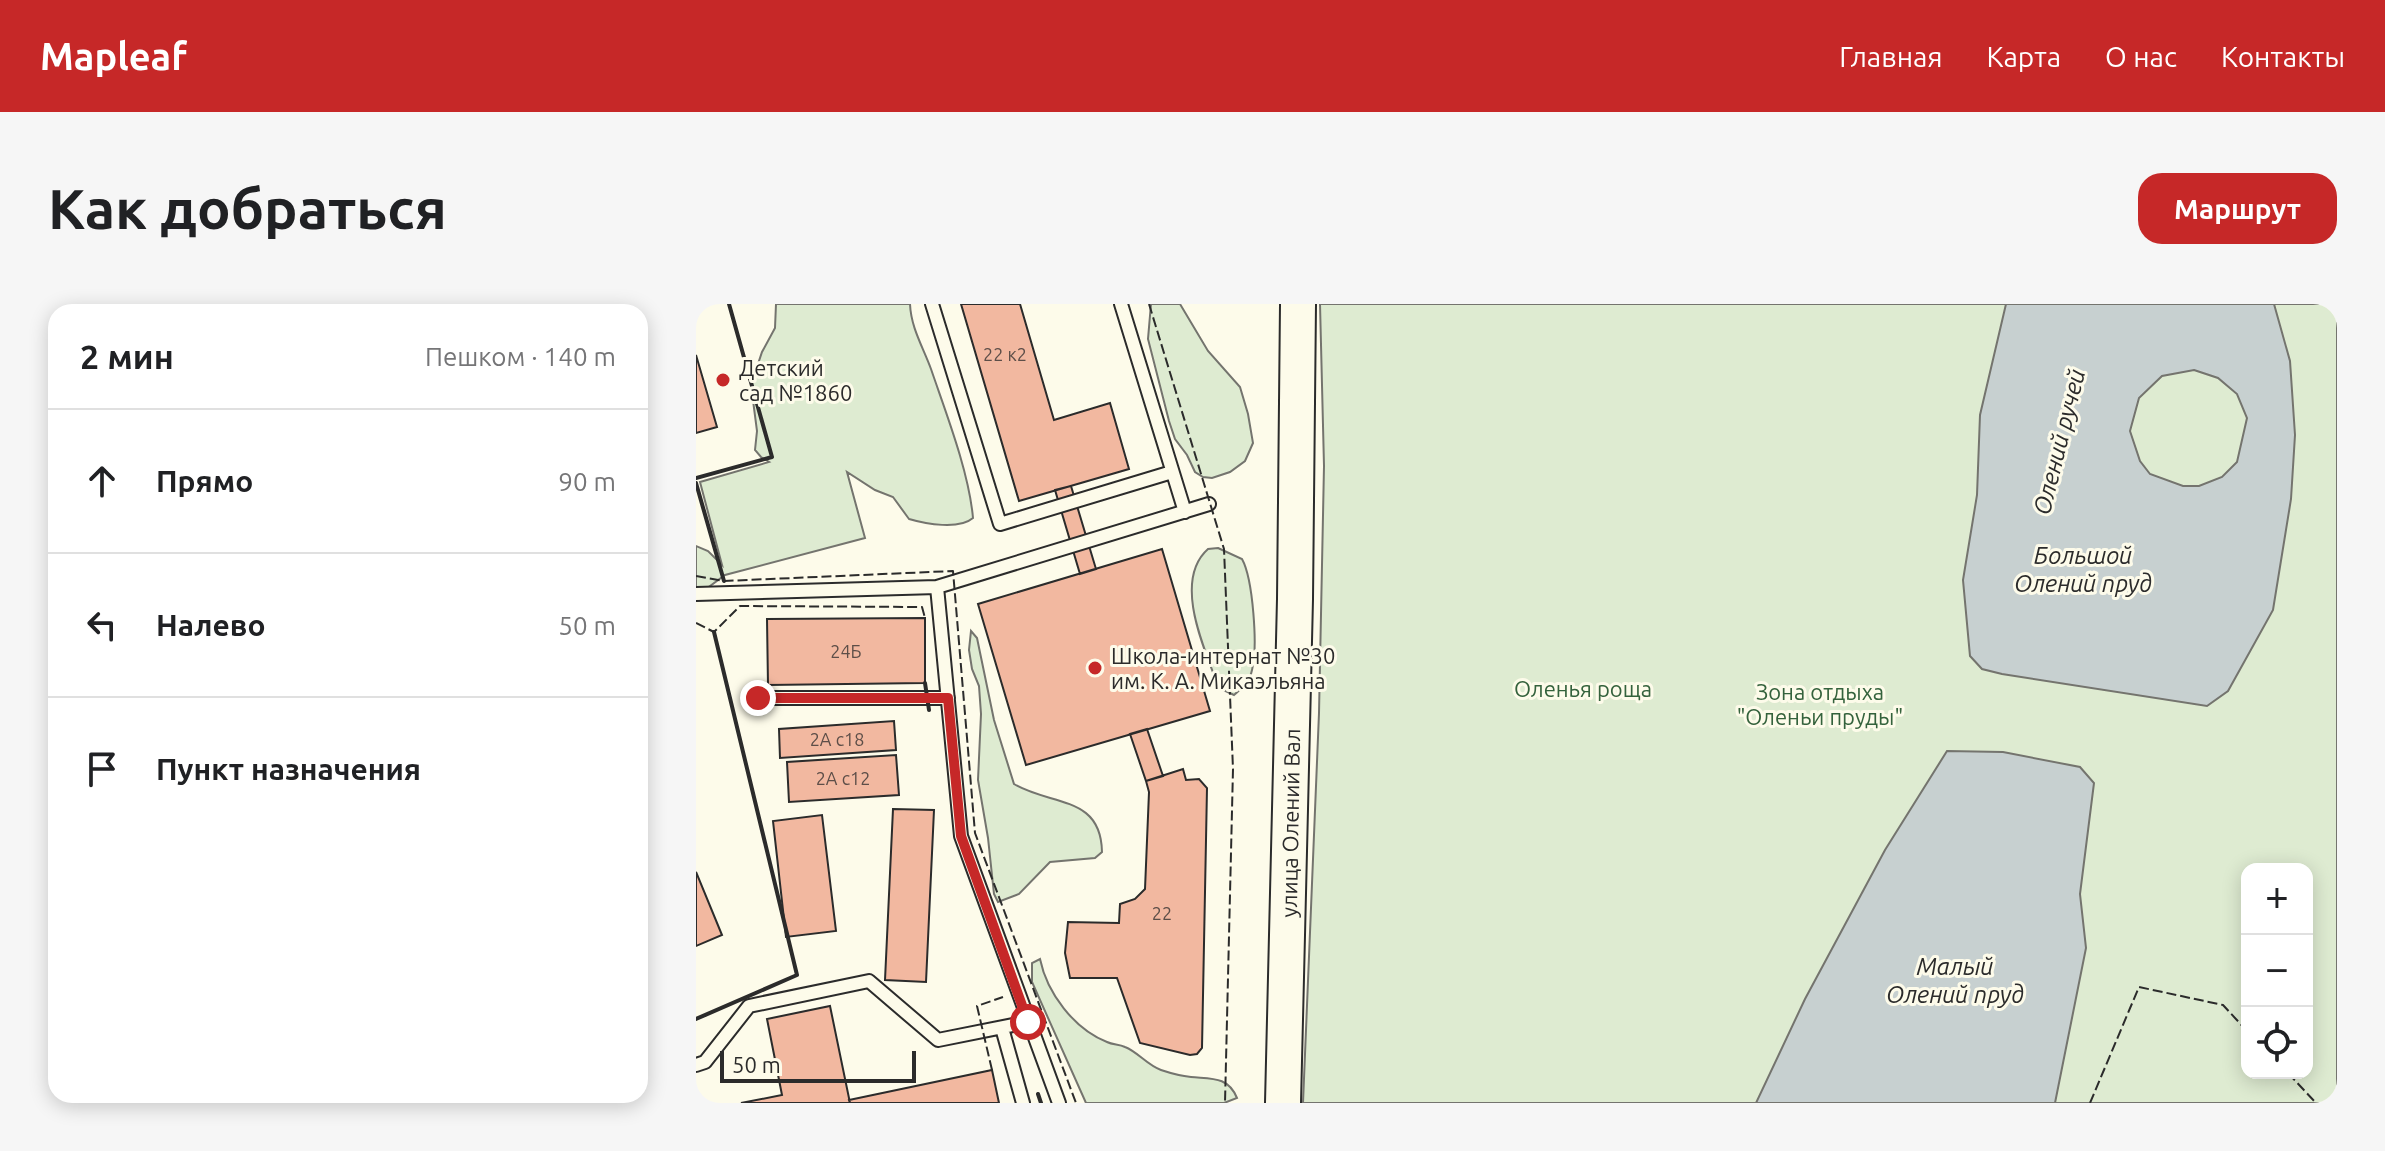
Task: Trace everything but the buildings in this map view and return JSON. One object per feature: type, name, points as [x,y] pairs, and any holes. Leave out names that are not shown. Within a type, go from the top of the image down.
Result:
[{"type":"main road","name":"улица Олений Вал","points":[[1283,1103],[1295,599],[1298,304]]},
{"type":"lane","points":[[932,304],[1000,524],[1172,472]]},
{"type":"lane","points":[[1121,304],[1185,512]]},
{"type":"lane","points":[[696,594],[937,587],[1209,504]]},
{"type":"lane","points":[[937,587],[961,836],[1059,1103]]},
{"type":"lane","points":[[758,698],[948,698]]},
{"type":"lane","points":[[696,1065],[705,1062],[749,1006],[869,981],[938,1040],[1028,1022]]},
{"type":"lane","points":[[1002,1028],[1023,1103]]},
{"type":"green space","points":[[776,304],[910,304],[915,329],[962,462],[973,518],[951,525],[909,519],[893,497],[875,490],[847,472],[865,538],[725,575],[706,589],[696,591],[696,546],[708,551],[722,565],[700,482],[769,462],[755,450],[757,431],[751,385],[762,352],[775,328]]},
{"type":"green space","points":[[1151,304],[1180,304],[1208,351],[1240,387],[1253,443],[1245,461],[1230,472],[1212,478],[1203,477],[1195,472],[1175,439],[1148,339]]},
{"type":"green space","name":"Зона отдыха \"Оленьи пруды\"","points":[[1320,304],[2337,304],[2337,1103],[1303,1103],[1319,713],[1324,466]]},
{"type":"green space","points":[[1218,548],[1242,559],[1252,597],[1255,646],[1252,670],[1248,681],[1234,695],[1219,688],[1200,636],[1192,597],[1198,563],[1208,549]]},
{"type":"green space","points":[[971,631],[977,638],[994,720],[1014,784],[1083,811],[1093,820],[1102,852],[1095,858],[1050,862],[1019,894],[998,902],[994,894],[978,780],[981,714],[979,686],[969,650]]},
{"type":"green space","points":[[1040,959],[1056,997],[1073,1019],[1095,1036],[1130,1049],[1161,1070],[1224,1082],[1237,1098],[1224,1103],[1086,1103],[1032,982],[1032,963]]},
{"type":"water","name":"Большой Олений пруд","points":[[2006,304],[2274,304],[2290,361],[2295,435],[2291,499],[2273,610],[2228,691],[2207,706],[2002,674],[1982,669],[1970,656],[1963,580],[1977,495],[1980,415]],"holes":[[[2194,370],[2218,378],[2237,394],[2247,418],[2237,462],[2222,477],[2199,486],[2183,486],[2150,474],[2140,461],[2130,431],[2139,398],[2162,376]]]},
{"type":"water","name":"Малый Олений пруд","points":[[1947,751],[2003,752],[2080,767],[2094,783],[2080,894],[2086,948],[2055,1103],[1756,1103],[1805,999],[1885,850]]},
{"type":"fence","points":[[1149,304],[1224,549],[1233,769],[1225,1103]]},
{"type":"fence","points":[[696,576],[724,581],[953,571],[975,833],[1076,1103]]},
{"type":"fence","points":[[696,623],[714,632],[740,606],[922,607],[925,618]]},
{"type":"fence","points":[[2090,1103],[2139,987],[2223,1005],[2241,1024]]},
{"type":"fence","points":[[992,1070],[977,1006],[1003,997]]},
{"type":"fence","points":[[2294,1079],[2316,1103]]},
{"type":"wall","points":[[696,478],[772,457],[729,304]]},
{"type":"wall","points":[[696,483],[724,581]]},
{"type":"wall","points":[[696,1019],[797,975],[714,632]]},
{"type":"wall","points":[[925,683],[929,710]]},
{"type":"wall","points":[[1038,1094],[1041,1103]]},
{"type":"place","name":"Детский сад №1860","points":[[723,380]]},
{"type":"place","name":"Школа-интернат №30 им. К. А. Микаэльяна","points":[[1095,668]]},
{"type":"route","points":[[758,698],[948,698],[961,836],[1028,1022]]},
{"type":"water label","name":"Олений ручей","points":[[2059,442]]},
{"type":"park label","name":"Оленья роща","points":[[1583,688]]}]
